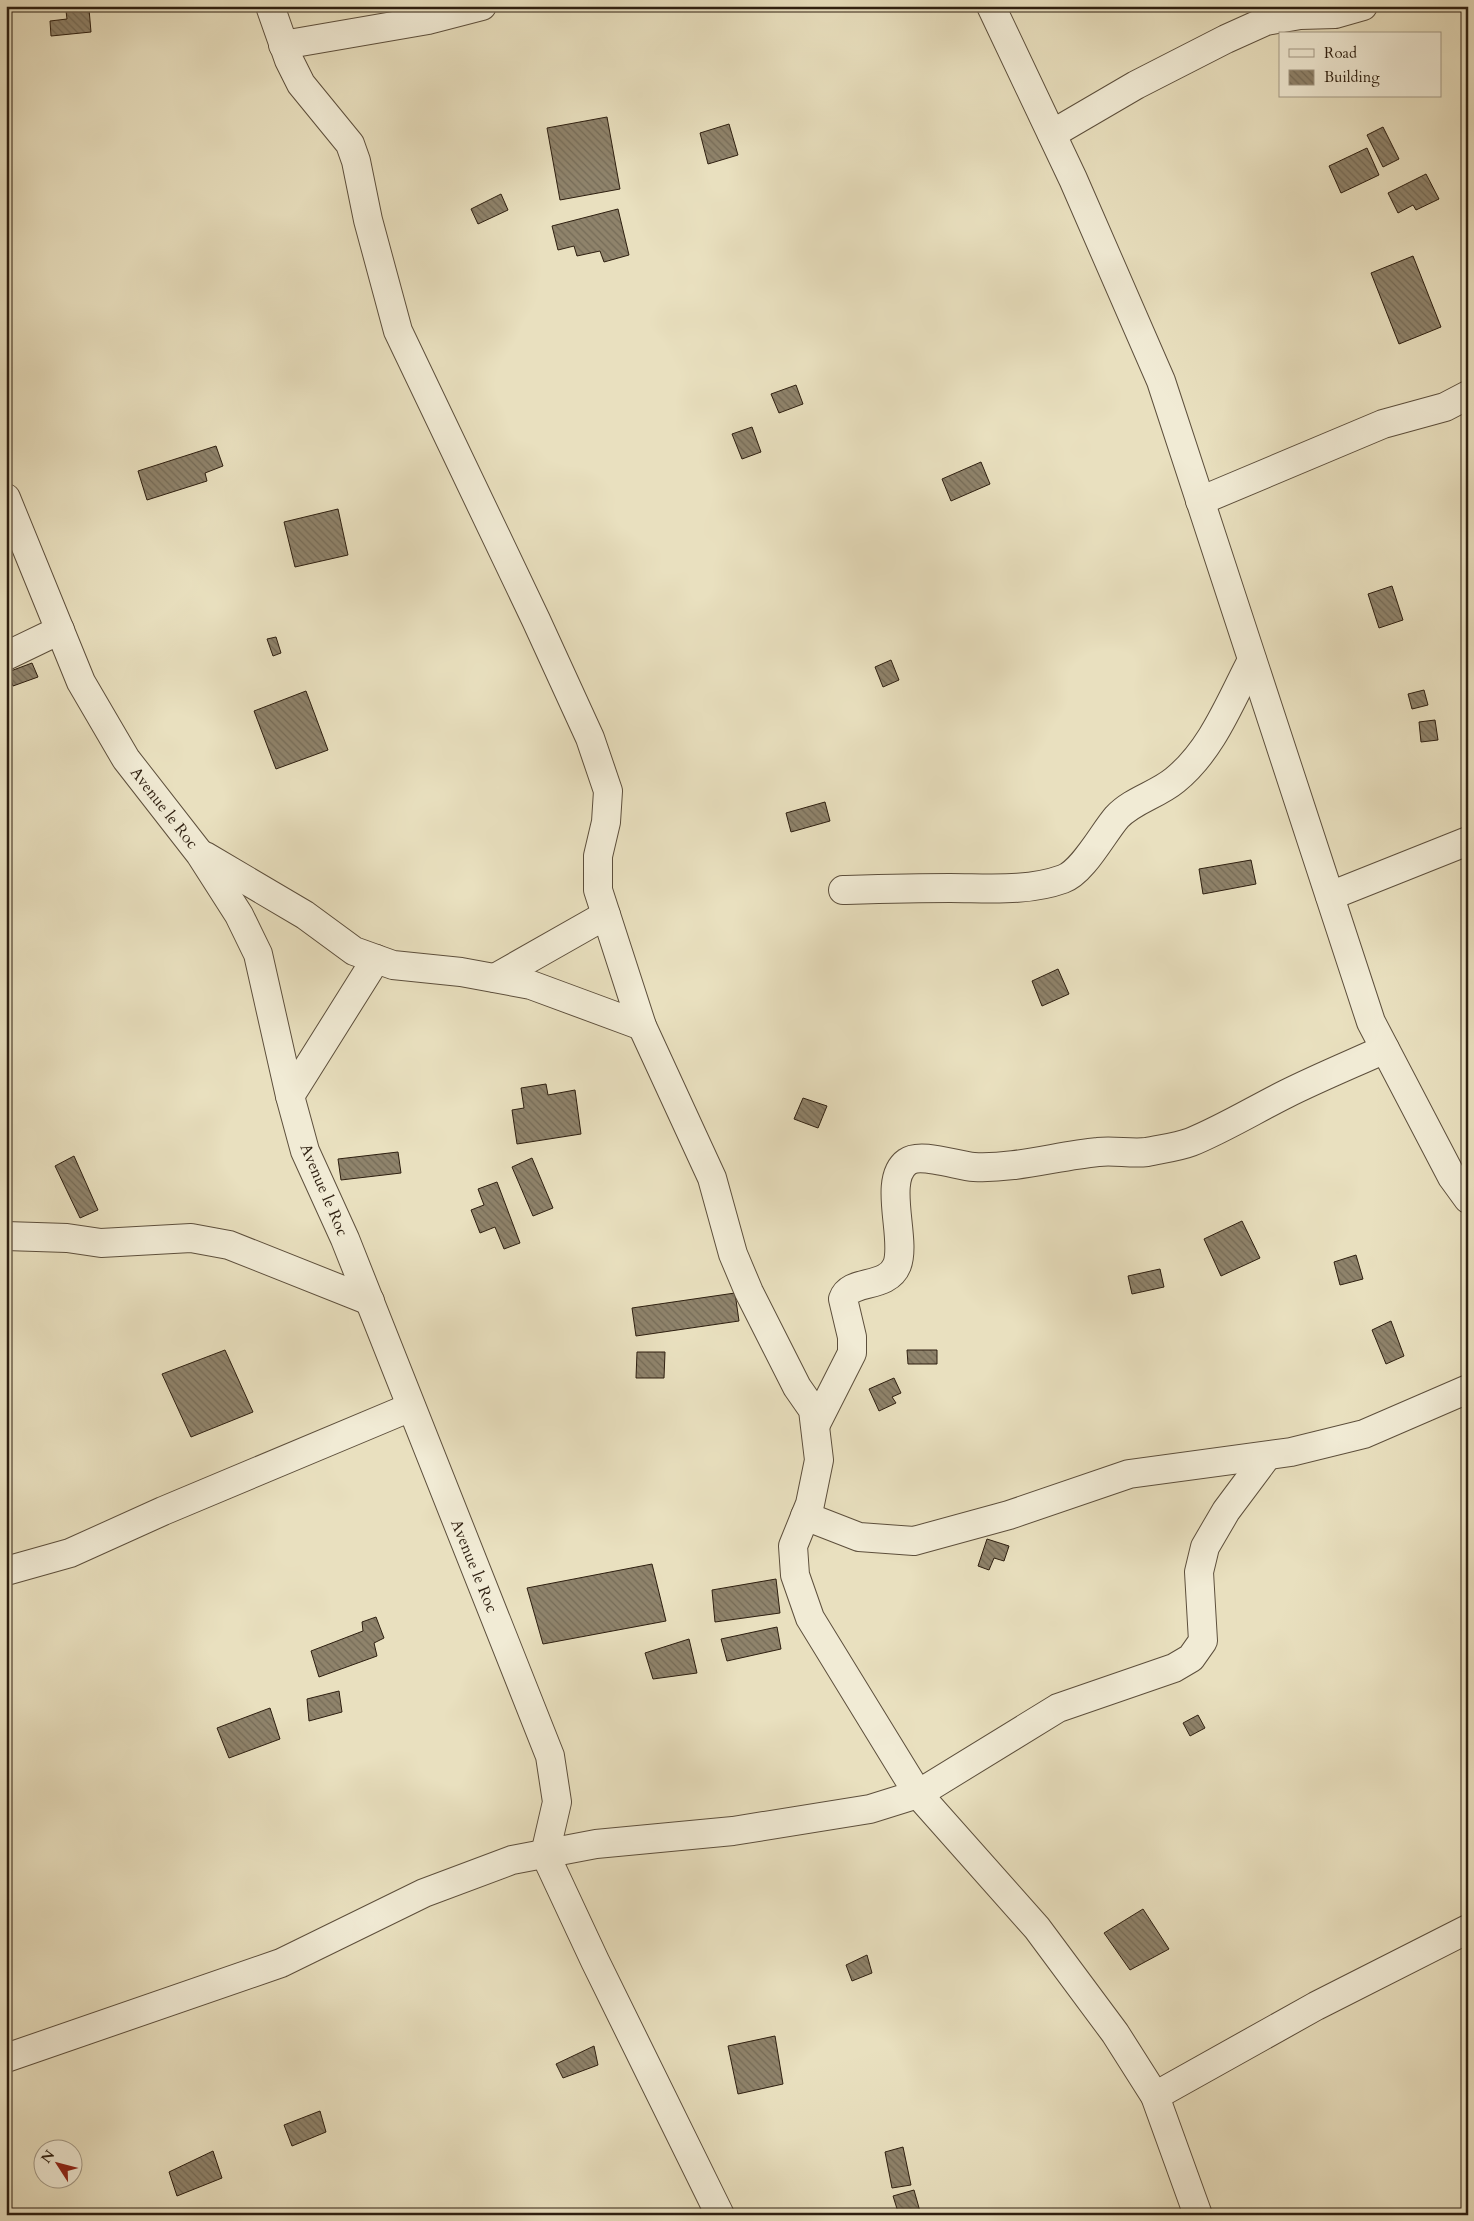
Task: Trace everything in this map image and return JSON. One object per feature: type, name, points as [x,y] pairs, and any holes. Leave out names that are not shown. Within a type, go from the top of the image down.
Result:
[{"type":"street","points":[[270,6],[283,45],[301,84],[350,144],[356,161],[368,220],[398,331],[536,620],[590,738],[608,791],[606,822],[598,856],[598,890],[642,1026],[712,1178],[733,1254],[749,1292],[797,1387],[813,1410],[819,1460],[805,1516],[793,1546],[796,1575],[810,1618],[918,1794],[1037,1928],[1114,2033],[1155,2096],[1198,2215]]},
{"type":"street","points":[[283,45],[428,20],[482,6]]},
{"type":"street","points":[[991,6],[1052,134],[1161,381],[1372,1022],[1452,1178],[1468,1199]]},
{"type":"street","points":[[1052,134],[1136,85],[1226,39],[1266,21],[1300,15],[1335,14],[1363,6]]},
{"type":"street","points":[[1200,501],[1383,424],[1445,407],[1468,395]]},
{"type":"street","name":"Avenue le Roc","points":[[6,498],[81,682],[126,759],[200,854],[240,915],[258,954],[290,1096],[305,1151],[345,1239],[550,1756],[557,1802],[545,1854]]},
{"type":"street","points":[[6,656],[60,630]]},
{"type":"street","points":[[843,890],[1009,888],[1043,885],[1066,879],[1088,857],[1118,816],[1138,801],[1173,782],[1194,762],[1216,731],[1252,660]]},
{"type":"street","points":[[1330,896],[1468,841]]},
{"type":"street","points":[[200,854],[305,915],[354,951],[393,964],[461,972],[531,985],[642,1026]]},
{"type":"street","points":[[495,978],[606,915]]},
{"type":"street","points":[[290,1096],[376,959]]},
{"type":"street","points":[[816,1424],[852,1353],[852,1337],[843,1299],[845,1294],[850,1289],[883,1280],[893,1272],[897,1264],[898,1222],[895,1192],[899,1173],[907,1162],[917,1159],[974,1167],[1025,1163],[1100,1151],[1145,1152],[1190,1142],[1288,1093],[1385,1049]]},
{"type":"street","points":[[6,1236],[67,1238],[101,1243],[191,1238],[229,1245],[370,1301]]},
{"type":"street","points":[[805,1516],[859,1537],[914,1541],[1009,1515],[1129,1474],[1291,1452],[1364,1434],[1468,1388]]},
{"type":"street","points":[[6,1571],[70,1553],[163,1511],[411,1407]]},
{"type":"street","points":[[6,2058],[282,1963],[424,1893],[512,1860],[596,1844],[733,1831],[860,1811],[918,1794],[1058,1708],[1174,1668],[1191,1658],[1203,1641],[1199,1572],[1205,1547],[1226,1511],[1267,1456]]},
{"type":"street","points":[[545,1854],[595,1961],[720,2215]]},
{"type":"street","points":[[1155,2096],[1316,2006],[1468,1929]]},
{"type":"building","points":[[89,9],[91,32],[51,36],[50,21],[67,19],[66,11]]},
{"type":"building","points":[[607,117],[620,189],[560,200],[547,128]]},
{"type":"building","points":[[729,124],[738,155],[708,164],[700,133]]},
{"type":"building","points":[[1383,127],[1399,159],[1383,167],[1367,135]]},
{"type":"building","points":[[1367,148],[1379,175],[1341,193],[1329,166]]},
{"type":"building","points":[[1426,174],[1439,199],[1416,210],[1413,205],[1398,213],[1388,193]]},
{"type":"building","points":[[501,194],[508,210],[478,224],[471,209]]},
{"type":"building","points":[[618,209],[629,255],[604,262],[600,251],[577,256],[574,246],[558,250],[552,226]]},
{"type":"building","points":[[1413,256],[1441,327],[1399,344],[1371,273]]},
{"type":"building","points":[[796,385],[803,404],[779,413],[771,394]]},
{"type":"building","points":[[752,427],[761,452],[742,459],[732,434]]},
{"type":"building","points":[[216,446],[223,466],[205,473],[207,481],[147,500],[138,471]]},
{"type":"building","points":[[981,462],[990,484],[951,501],[942,479]]},
{"type":"building","points":[[338,509],[348,555],[295,567],[284,522]]},
{"type":"building","points":[[1392,586],[1403,620],[1379,628],[1368,594]]},
{"type":"building","points":[[276,637],[281,653],[273,656],[267,639]]},
{"type":"building","points":[[891,660],[899,680],[883,687],[875,667]]},
{"type":"building","points":[[32,663],[38,677],[13,686],[8,672]]},
{"type":"building","points":[[1424,690],[1428,705],[1412,709],[1408,694]]},
{"type":"building","points":[[306,691],[328,750],[276,769],[254,711]]},
{"type":"building","points":[[1435,720],[1438,740],[1421,742],[1419,722]]},
{"type":"building","points":[[825,802],[830,821],[791,832],[786,813]]},
{"type":"building","points":[[1251,860],[1256,884],[1203,894],[1199,869]]},
{"type":"building","points":[[1058,969],[1069,994],[1042,1006],[1032,981]]},
{"type":"building","points":[[546,1084],[548,1095],[575,1090],[581,1134],[517,1144],[512,1110],[524,1108],[521,1088]]},
{"type":"building","points":[[803,1098],[827,1106],[818,1128],[794,1119]]},
{"type":"building","points":[[398,1152],[401,1173],[341,1180],[338,1159]]},
{"type":"building","points":[[74,1156],[98,1210],[80,1218],[55,1166]]},
{"type":"building","points":[[532,1158],[553,1208],[533,1216],[512,1167]]},
{"type":"building","points":[[497,1182],[520,1243],[504,1249],[495,1227],[480,1233],[471,1210],[484,1205],[478,1189]]},
{"type":"building","points":[[1242,1221],[1260,1258],[1221,1276],[1204,1239]]},
{"type":"building","points":[[1356,1255],[1363,1279],[1340,1285],[1334,1262]]},
{"type":"building","points":[[1160,1269],[1164,1287],[1132,1294],[1128,1276]]},
{"type":"building","points":[[735,1293],[739,1321],[636,1336],[632,1308]]},
{"type":"building","points":[[1391,1321],[1404,1356],[1386,1364],[1372,1330]]},
{"type":"building","points":[[225,1350],[253,1412],[191,1437],[162,1374]]},
{"type":"building","points":[[907,1350],[937,1350],[937,1364],[908,1364]]},
{"type":"building","points":[[637,1352],[665,1352],[664,1378],[636,1378]]},
{"type":"building","points":[[894,1378],[901,1393],[892,1397],[896,1403],[879,1411],[869,1389]]},
{"type":"building","points":[[987,1539],[1009,1546],[1004,1561],[994,1558],[989,1570],[978,1566]]},
{"type":"building","points":[[652,1564],[666,1621],[543,1644],[527,1588]]},
{"type":"building","points":[[776,1579],[780,1613],[715,1622],[712,1590]]},
{"type":"building","points":[[376,1617],[384,1638],[374,1643],[377,1656],[319,1677],[311,1651],[363,1631],[362,1622]]},
{"type":"building","points":[[777,1627],[781,1649],[727,1661],[721,1639]]},
{"type":"building","points":[[689,1639],[697,1673],[653,1679],[645,1653]]},
{"type":"building","points":[[339,1691],[342,1712],[309,1721],[307,1699]]},
{"type":"building","points":[[270,1708],[280,1739],[229,1758],[217,1728]]},
{"type":"building","points":[[1198,1715],[1205,1728],[1190,1736],[1183,1723]]},
{"type":"building","points":[[1143,1909],[1169,1949],[1130,1970],[1104,1933]]},
{"type":"building","points":[[867,1955],[872,1973],[852,1981],[846,1965]]},
{"type":"building","points":[[775,2036],[783,2084],[738,2094],[728,2046]]},
{"type":"building","points":[[594,2046],[598,2065],[563,2078],[556,2064]]},
{"type":"building","points":[[320,2111],[326,2132],[292,2146],[284,2125]]},
{"type":"building","points":[[903,2147],[911,2185],[892,2188],[885,2152]]},
{"type":"building","points":[[213,2151],[222,2178],[177,2196],[169,2172]]},
{"type":"building","points":[[914,2190],[921,2215],[899,2215],[893,2196]]}]
